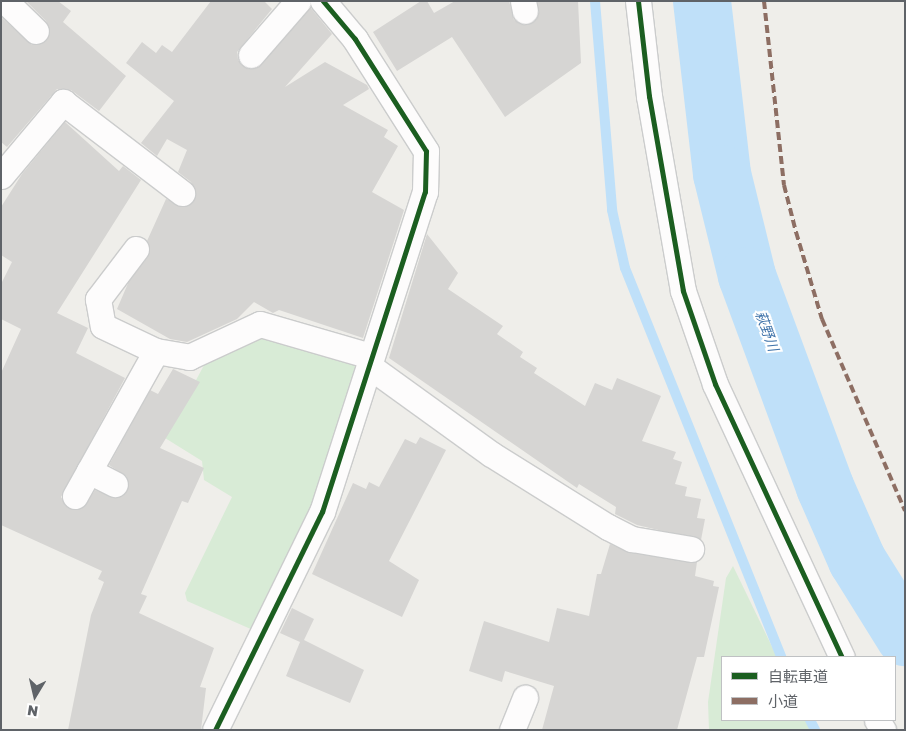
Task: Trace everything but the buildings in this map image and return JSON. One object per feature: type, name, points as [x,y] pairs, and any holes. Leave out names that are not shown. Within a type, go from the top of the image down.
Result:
[{"type":"street","points":[[5,1],[36,31]]},
{"type":"street","points":[[251,55],[298,1]]},
{"type":"street","points":[[215,730],[322,512],[425,192],[428,166],[426,151],[355,39],[323,1]]},
{"type":"street","points":[[638,1],[649,96],[682,291],[715,384],[842,656]]},
{"type":"street","points":[[1,176],[64,102],[182,193]]},
{"type":"street","points":[[136,249],[98,299],[103,326],[156,351],[190,357],[260,324],[370,361],[491,454],[586,504],[632,539],[691,549]]},
{"type":"street","points":[[74,496],[156,351]]},
{"type":"street","points":[[89,471],[115,484]]},
{"type":"street","points":[[512,730],[525,698]]},
{"type":"green space","points":[[260,331],[366,362],[317,504],[253,630],[187,601],[185,593],[232,497],[204,480],[202,461],[165,438],[210,354]]},
{"type":"green space","points":[[733,566],[777,656],[721,656],[721,721],[808,721],[812,730],[709,730],[708,702],[726,578]]},
{"type":"waterway","points":[[595,1],[612,210],[625,268],[781,656]]},
{"type":"waterway","name":"萩野川","points":[[702,1],[722,174],[747,276],[825,487],[857,560],[905,637]]},
{"type":"waterway","points":[[810,721],[815,730]]},
{"type":"marked path","points":[[764,1],[784,185],[796,232],[822,319],[905,511]]},
{"type":"cycle path","points":[[215,730],[322,512],[425,192],[426,151],[355,39],[323,1]]},
{"type":"cycle path","points":[[638,1],[649,96],[683,291],[715,384],[842,656]]}]
